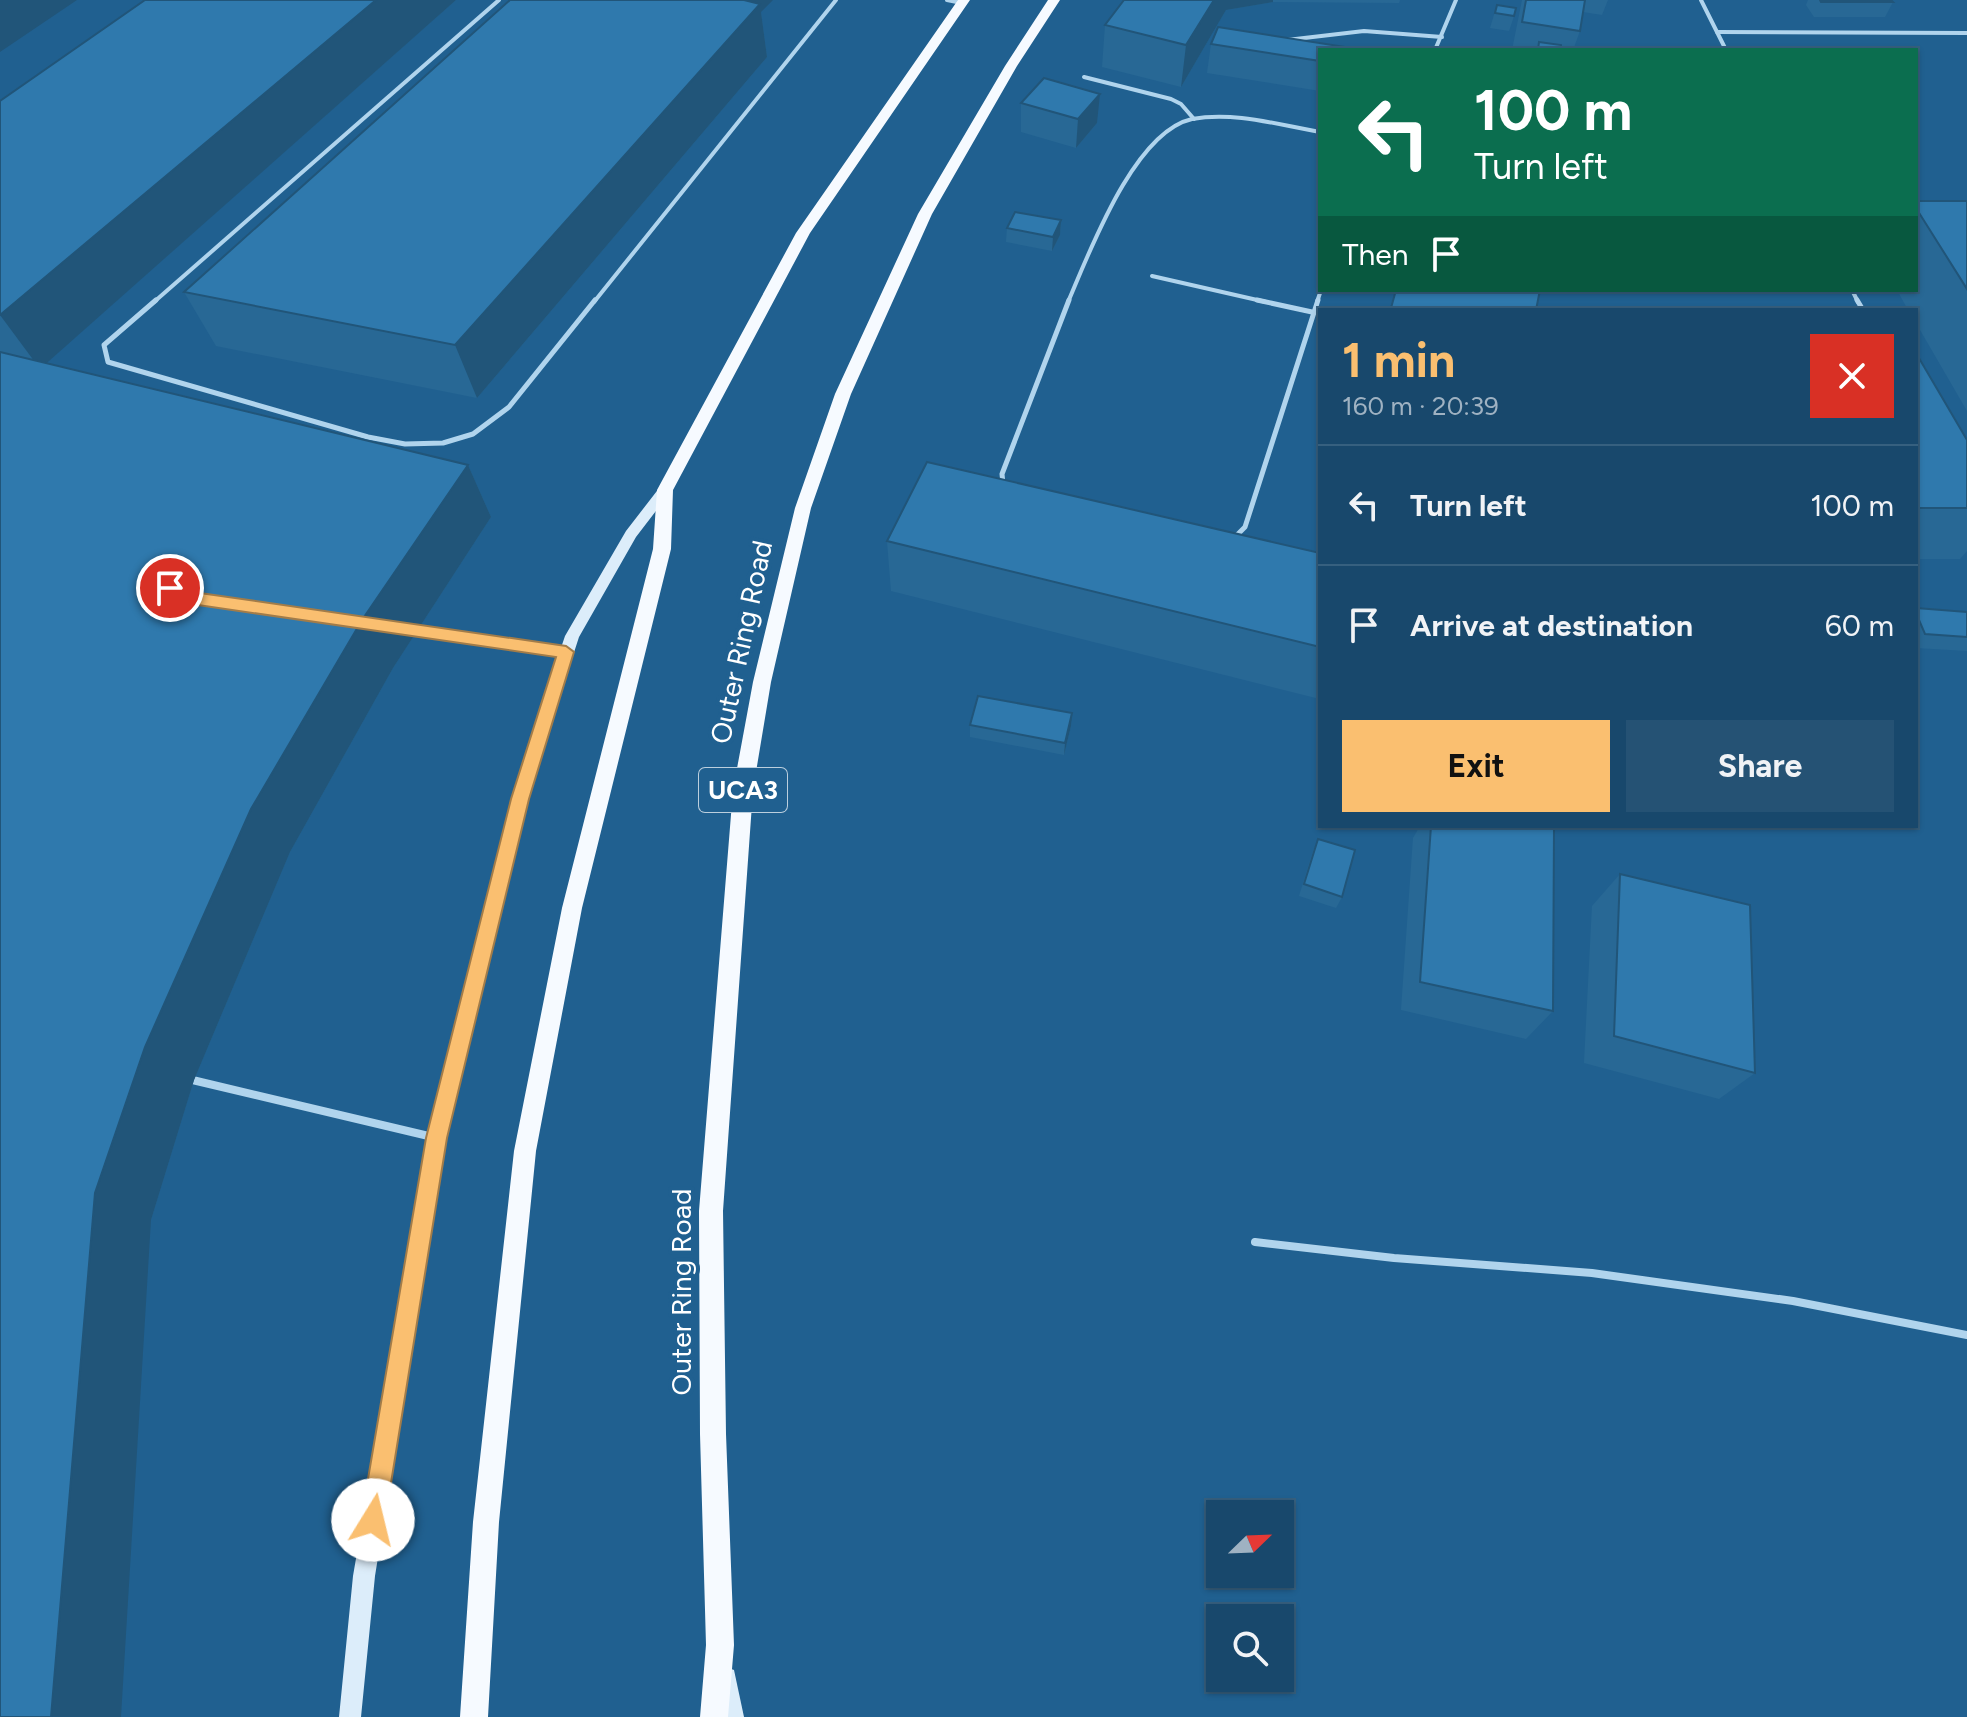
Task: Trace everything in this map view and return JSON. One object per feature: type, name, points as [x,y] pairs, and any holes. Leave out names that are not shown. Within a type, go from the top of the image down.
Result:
[{"type":"main road","name":"Outer Ring Road","points":[[714,1717],[720,1645],[713,1434],[711,1211],[743,790],[762,682],[803,508],[843,394],[925,214],[1011,66],[1054,0]]},
{"type":"main road","points":[[350,1717],[364,1576],[437,1138],[524,784],[566,652],[603,579],[665,490],[803,233],[957,1]]},
{"type":"main road","points":[[474,1717],[490,1476],[525,1151],[572,908],[662,549],[665,490]]},
{"type":"main road","name":"Outer Ring Road","points":[[720,1645],[733,1717]]},
{"type":"street","points":[[398,628],[566,652]]},
{"type":"street","points":[[179,1077],[437,1138]]},
{"type":"lane","points":[[499,0],[104,345],[108,362],[404,445],[440,443],[470,436],[509,407],[836,0]]},
{"type":"lane","points":[[1436,48],[1456,0]]},
{"type":"lane","points":[[1701,0],[1725,48]]},
{"type":"lane","points":[[1282,41],[1321,33],[1373,29],[1442,37]]},
{"type":"lane","points":[[1717,32],[1967,33]]},
{"type":"lane","points":[[1084,77],[1171,99],[1181,104],[1194,119]]},
{"type":"lane","points":[[1003,486],[1002,474],[1072,290],[1134,165],[1161,132],[1194,119],[1229,117],[1318,132]]},
{"type":"lane","points":[[1152,276],[1312,312]]},
{"type":"lane","points":[[1222,545],[1245,527],[1320,292]]},
{"type":"lane","points":[[1255,1242],[1394,1258],[1592,1273],[1793,1301],[1967,1335]]},
{"type":"building","points":[[145,0],[376,0],[0,315],[0,101]]},
{"type":"building","points":[[510,0],[744,0],[760,4],[455,345],[184,292]]},
{"type":"building","points":[[1124,0],[1214,0],[1186,45],[1105,25]]},
{"type":"building","points":[[1526,0],[1585,0],[1580,31],[1522,22]]},
{"type":"building","points":[[1891,0],[1893,2],[1821,2]]},
{"type":"building","points":[[1497,5],[1516,8],[1514,16],[1495,13]]},
{"type":"building","points":[[1218,27],[1351,48],[1318,48],[1318,61],[1211,44]]},
{"type":"building","points":[[1539,42],[1561,45],[1561,48],[1538,48]]},
{"type":"building","points":[[1044,78],[1100,94],[1078,119],[1021,103]]},
{"type":"building","points":[[1918,201],[1967,201],[1967,289],[1918,211]]},
{"type":"building","points":[[1015,212],[1061,220],[1053,237],[1007,228]]},
{"type":"building","points":[[1395,292],[1540,292],[1536,308],[1391,308]]},
{"type":"building","points":[[0,352],[468,465],[362,620],[251,809],[145,1047],[95,1193],[51,1717],[0,1717]]},
{"type":"building","points":[[1918,356],[1967,440],[1967,508],[1918,508]]},
{"type":"building","points":[[927,462],[1318,553],[1318,647],[887,541]]},
{"type":"building","points":[[1918,608],[1967,612],[1967,637],[1925,634],[1918,618]]},
{"type":"building","points":[[978,696],[1072,713],[1065,743],[970,725]]},
{"type":"building","points":[[1431,828],[1554,829],[1553,1011],[1420,982]]},
{"type":"building","points":[[1318,839],[1355,850],[1342,897],[1304,884]]},
{"type":"building","points":[[1620,874],[1750,905],[1755,1073],[1614,1036]]},
{"type":"route","points":[[170,588],[198,599],[566,652],[520,799],[437,1138],[373,1520]]}]
